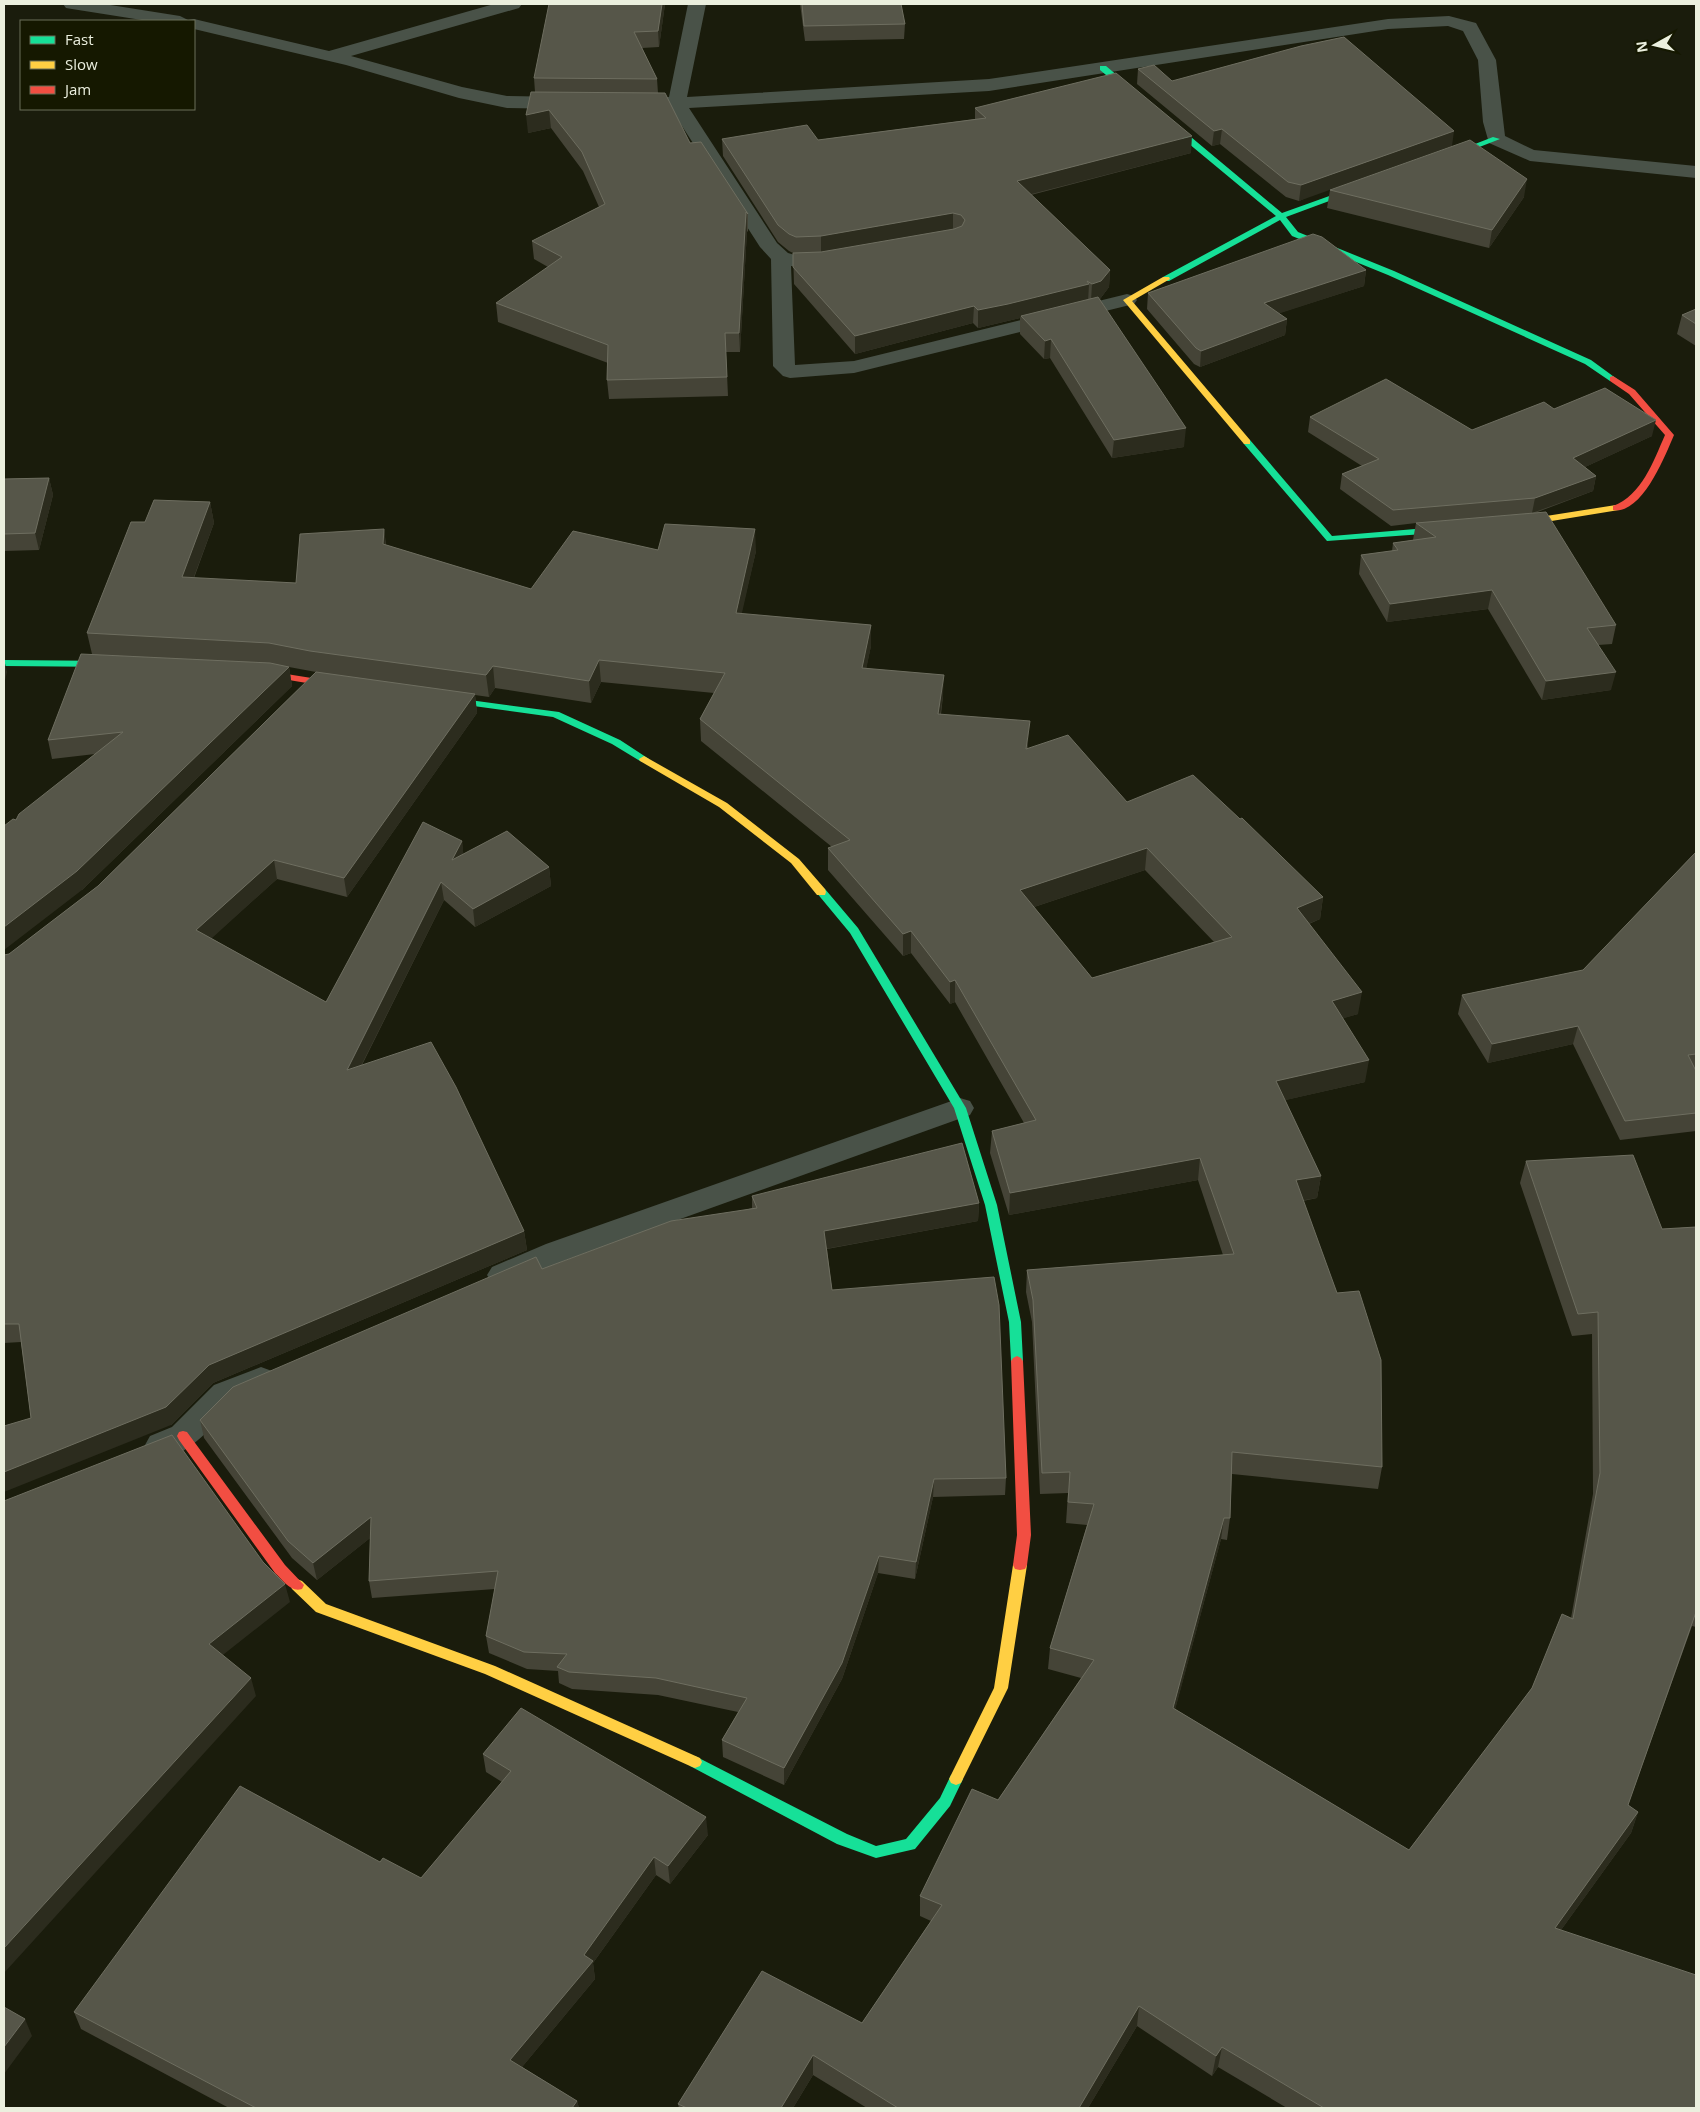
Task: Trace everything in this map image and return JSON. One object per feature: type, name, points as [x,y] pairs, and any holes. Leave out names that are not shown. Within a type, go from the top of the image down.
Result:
[{"type":"street","points":[[72,4],[174,20]]},
{"type":"street","points":[[329,56],[513,4]]},
{"type":"street","points":[[698,4],[677,103],[770,247],[781,258],[793,262],[821,261]]},
{"type":"street","points":[[612,103],[677,103],[989,85],[1388,24],[1449,21],[1470,27],[1487,60],[1492,122],[1496,138]]},
{"type":"street","points":[[195,24],[329,56],[459,92],[507,102],[584,103]]},
{"type":"street","points":[[1103,68],[1281,216],[1295,234],[1391,273],[1588,362],[1632,392],[1670,435],[1647,482],[1625,507],[1502,525]]},
{"type":"street","points":[[1431,162],[1496,138],[1530,155],[1696,172]]},
{"type":"street","points":[[781,258],[783,366],[790,372],[854,367],[1127,300],[1281,216],[1374,182]]},
{"type":"street","points":[[1127,300],[1330,539],[1464,528]]},
{"type":"street","points":[[4,663],[123,665]]},
{"type":"street","points":[[243,671],[273,673],[352,687]]},
{"type":"street","points":[[183,1436],[280,1569],[321,1608],[490,1670],[693,1761],[842,1839],[876,1852],[910,1844],[945,1802],[1001,1688],[1024,1535],[1015,1322],[991,1205],[960,1108],[854,931],[795,861],[723,805],[616,742],[555,714],[430,697]]},
{"type":"street","points":[[476,1286],[556,1252],[960,1108]]},
{"type":"street","points":[[136,1454],[183,1436],[225,1394],[288,1367]]},
{"type":"building","points":[[549,4],[662,4],[658,31],[634,32],[657,79],[534,78]]},
{"type":"building","points":[[802,4],[901,4],[905,24],[804,26]]},
{"type":"building","points":[[1344,37],[1454,131],[1301,185],[1288,182],[1222,129],[1214,131],[1138,69],[1154,65],[1172,81],[1301,46]]},
{"type":"building","points":[[1116,73],[1192,136],[1017,181],[1110,270],[1101,281],[1092,284],[1087,281],[1089,284],[978,310],[974,306],[855,336],[793,267],[793,253],[821,252],[954,229],[962,226],[965,220],[961,215],[953,213],[821,236],[796,237],[778,225],[722,139],[807,125],[818,140],[986,118],[975,108]]},
{"type":"building","points":[[531,92],[665,93],[690,143],[701,142],[748,214],[746,212],[739,333],[725,333],[727,377],[607,380],[608,345],[496,303],[562,257],[532,241],[605,204],[582,152],[549,110],[526,115]]},
{"type":"building","points":[[1470,140],[1527,179],[1492,230],[1330,190]]},
{"type":"building","points":[[1313,234],[1322,237],[1366,270],[1264,303],[1287,319],[1201,351],[1196,348],[1148,293]]},
{"type":"building","points":[[1098,297],[1186,428],[1114,440],[1051,339],[1045,341],[1021,316]]},
{"type":"building","points":[[1696,309],[1696,324],[1682,315]]},
{"type":"building","points":[[1386,379],[1472,430],[1544,402],[1554,409],[1605,388],[1656,420],[1573,458],[1596,476],[1535,498],[1393,510],[1342,474],[1379,459],[1310,417]]},
{"type":"building","points":[[49,478],[35,533],[4,534],[4,479]]},
{"type":"building","points":[[154,500],[210,502],[182,577],[296,583],[300,534],[384,529],[383,544],[531,589],[573,531],[658,550],[665,524],[755,529],[736,613],[871,625],[862,668],[944,675],[938,714],[1030,721],[1026,749],[1068,735],[1127,802],[1193,775],[1240,819],[1242,818],[1323,897],[1297,908],[1362,992],[1332,1001],[1369,1060],[1276,1081],[1321,1176],[1296,1180],[1337,1293],[1359,1291],[1381,1360],[1382,1467],[1232,1452],[1230,1518],[1224,1518],[1173,1708],[1409,1850],[1532,1688],[1562,1614],[1573,1619],[1600,1473],[1598,1312],[1578,1314],[1526,1161],[1633,1155],[1662,1229],[1696,1227],[1696,1612],[1628,1805],[1638,1812],[1555,1928],[1696,1975],[1696,2108],[1324,2108],[1222,2047],[1216,2056],[1139,2006],[1079,2108],[898,2108],[813,2055],[781,2108],[687,2108],[678,2104],[762,1971],[862,2023],[942,1905],[920,1896],[972,1789],[998,1800],[1094,1660],[1050,1648],[1094,1504],[1068,1502],[1070,1472],[1042,1473],[1033,1300],[1027,1270],[1234,1254],[1200,1158],[1010,1193],[992,1131],[1036,1120],[955,980],[950,982],[911,931],[903,934],[828,848],[850,840],[700,719],[725,673],[599,660],[589,681],[493,666],[486,675],[310,651],[269,643],[87,633],[131,522],[145,522]],"holes":[[[1147,848],[1232,937],[1092,978],[1020,890]]]},
{"type":"building","points":[[1546,512],[1616,625],[1587,628],[1616,672],[1546,681],[1492,590],[1390,604],[1361,555],[1398,550],[1393,543],[1436,537],[1416,523]]},
{"type":"building","points":[[81,654],[270,663],[289,667],[77,871],[4,927],[4,826],[13,819],[16,820],[19,814],[123,732],[48,740]]},
{"type":"building","points":[[316,672],[475,694],[344,878],[274,860],[196,930],[326,1002],[423,822],[462,841],[452,860],[507,831],[549,867],[473,909],[441,882],[347,1070],[431,1042],[456,1087],[524,1231],[209,1365],[166,1407],[4,1472],[4,1426],[31,1418],[19,1324],[4,1324],[4,955],[9,954],[98,886]]},
{"type":"building","points":[[1696,852],[1696,1054],[1688,1055],[1696,1071],[1696,1113],[1625,1121],[1578,1026],[1492,1044],[1462,995],[1583,970]]},
{"type":"building","points":[[962,1143],[979,1203],[824,1231],[832,1290],[994,1277],[999,1305],[1006,1478],[934,1479],[916,1562],[879,1556],[842,1663],[784,1768],[722,1740],[747,1698],[656,1678],[569,1672],[557,1667],[567,1654],[524,1652],[486,1636],[498,1571],[369,1581],[371,1517],[313,1563],[288,1541],[200,1420],[233,1387],[536,1257],[542,1269],[671,1221],[757,1208],[752,1196]]},
{"type":"building","points":[[172,1435],[263,1562],[285,1584],[209,1644],[251,1678],[4,1948],[4,1501]]},
{"type":"building","points":[[521,1708],[706,1817],[668,1866],[654,1857],[584,1955],[593,1961],[510,2060],[577,2101],[572,2108],[256,2108],[74,2012],[240,1786],[380,1862],[383,1858],[421,1878],[511,1771],[483,1754]]},
{"type":"building","points":[[4,2007],[25,2019],[4,2047]]},
{"type":"traffic: fast","points":[[1103,68],[1281,216],[1166,279]]},
{"type":"traffic: fast","points":[[1443,158],[1496,139]]},
{"type":"traffic: fast","points":[[1363,187],[1281,216],[1295,234],[1391,273],[1588,362],[1613,379]]},
{"type":"traffic: fast","points":[[1247,442],[1330,539],[1451,529]]},
{"type":"traffic: fast","points":[[4,663],[115,664]]},
{"type":"traffic: fast","points":[[440,699],[555,714],[616,742],[644,759]]},
{"type":"traffic: fast","points":[[821,892],[854,931],[960,1108],[991,1205],[1015,1322],[1017,1361]]},
{"type":"traffic: fast","points":[[695,1762],[842,1839],[876,1852],[910,1844],[945,1802],[956,1779]]},
{"type":"traffic: slow","points":[[1166,279],[1127,300],[1247,442]]},
{"type":"traffic: slow","points":[[1514,524],[1616,508]]},
{"type":"traffic: slow","points":[[644,759],[723,805],[795,861],[821,892]]},
{"type":"traffic: slow","points":[[956,1779],[1001,1688],[1020,1565]]},
{"type":"traffic: slow","points":[[297,1585],[321,1608],[490,1670],[695,1762]]},
{"type":"traffic: jam","points":[[1613,379],[1632,392],[1670,435],[1642,489],[1625,505],[1616,508]]},
{"type":"traffic: jam","points":[[255,672],[343,686]]},
{"type":"traffic: jam","points":[[1017,1361],[1024,1535],[1020,1565]]},
{"type":"traffic: jam","points":[[183,1436],[280,1569],[297,1585]]}]
